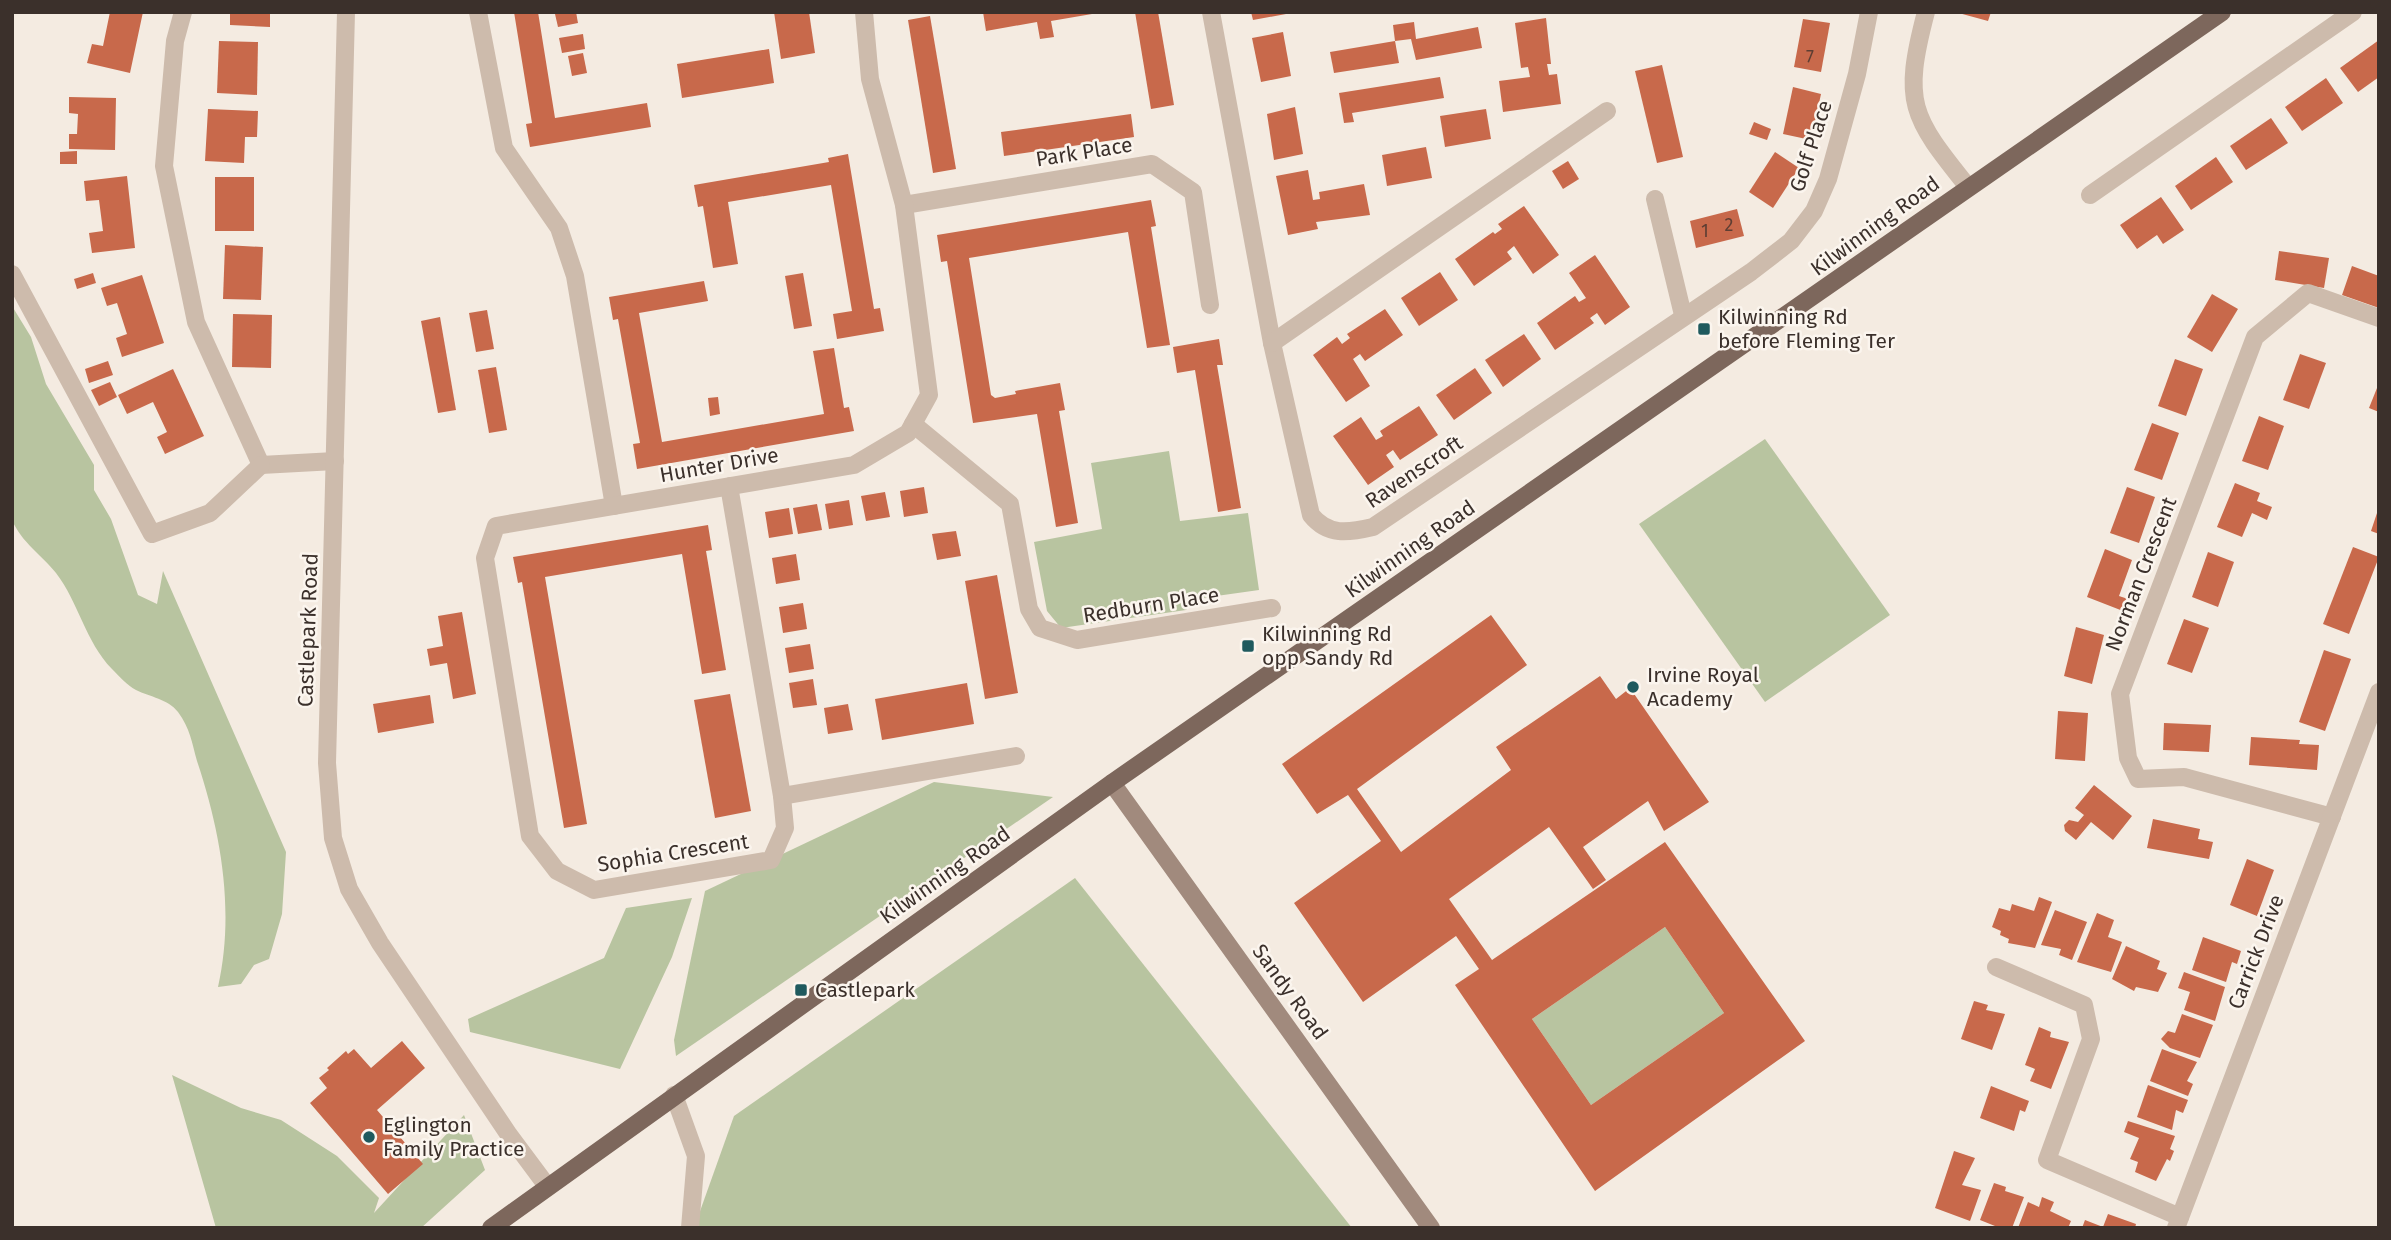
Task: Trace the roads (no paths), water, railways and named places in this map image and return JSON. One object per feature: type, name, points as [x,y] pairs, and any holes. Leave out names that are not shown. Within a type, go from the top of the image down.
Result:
[{"type":"main road","name":"Kilwinning Road","points":[[491,1228],[1112,783],[2222,12]]},
{"type":"main road","name":"Sandy Road","points":[[1112,783],[1431,1228]]},
{"type":"street","points":[[183,12],[176,41],[164,166],[197,322],[261,465]]},
{"type":"street","name":"Castlepark Road","points":[[346,12],[327,764],[332,838],[349,889],[380,943],[509,1135],[548,1186]]},
{"type":"street","points":[[478,12],[504,148],[559,228],[575,275],[614,506]]},
{"type":"street","name":"Hunter Drive","points":[[614,506],[854,465],[908,433],[929,395],[904,205],[870,79],[864,12]]},
{"type":"street","name":"Ravenscroft","points":[[1211,12],[1272,343],[1311,515],[1321,527],[1336,532],[1353,532],[1373,527],[1683,315]]},
{"type":"street","name":"Golf Place","points":[[1683,315],[1751,272],[1790,241],[1814,211],[1828,179],[1857,74],[1869,12]]},
{"type":"street","points":[[1926,12],[1913,66],[1914,105],[1926,132],[1968,187]]},
{"type":"street","points":[[2090,195],[2353,12]]},
{"type":"street","points":[[1272,343],[1607,111]]},
{"type":"street","name":"Park Place","points":[[904,205],[1152,164],[1193,192],[1210,305]]},
{"type":"street","points":[[1655,200],[1683,315]]},
{"type":"street","points":[[12,274],[152,534],[210,513],[261,465],[335,461]]},
{"type":"street","name":"Norman Crescent","points":[[2332,817],[2184,777],[2138,779],[2128,758],[2120,694],[2255,337],[2308,293],[2379,318]]},
{"type":"street","name":"Redburn Place","points":[[913,424],[1010,504],[1029,609],[1040,628],[1077,640],[1272,608]]},
{"type":"street","name":"Sophia Crescent","points":[[614,506],[496,526],[485,558],[530,836],[557,871],[594,890],[771,860],[785,828],[782,796],[729,486]]},
{"type":"street","name":"Carrick Drive","points":[[2178,1222],[2379,692]]},
{"type":"street","points":[[782,796],[1016,756]]},
{"type":"street","points":[[1996,967],[2084,1005],[2091,1039],[2048,1160],[2178,1222]]},
{"type":"street","points":[[674,1095],[696,1156],[690,1228]]},
{"type":"place","name":"Kilwinning Rd before Fleming Ter","points":[[1704,329]]},
{"type":"place","name":"Kilwinning Rd opp Sandy Rd","points":[[1248,646]]},
{"type":"place","name":"Irvine Royal Academy","points":[[1633,687]]},
{"type":"place","name":"Castlepark","points":[[801,990]]},
{"type":"place","name":"Eglington Family Practice","points":[[369,1137]]}]
